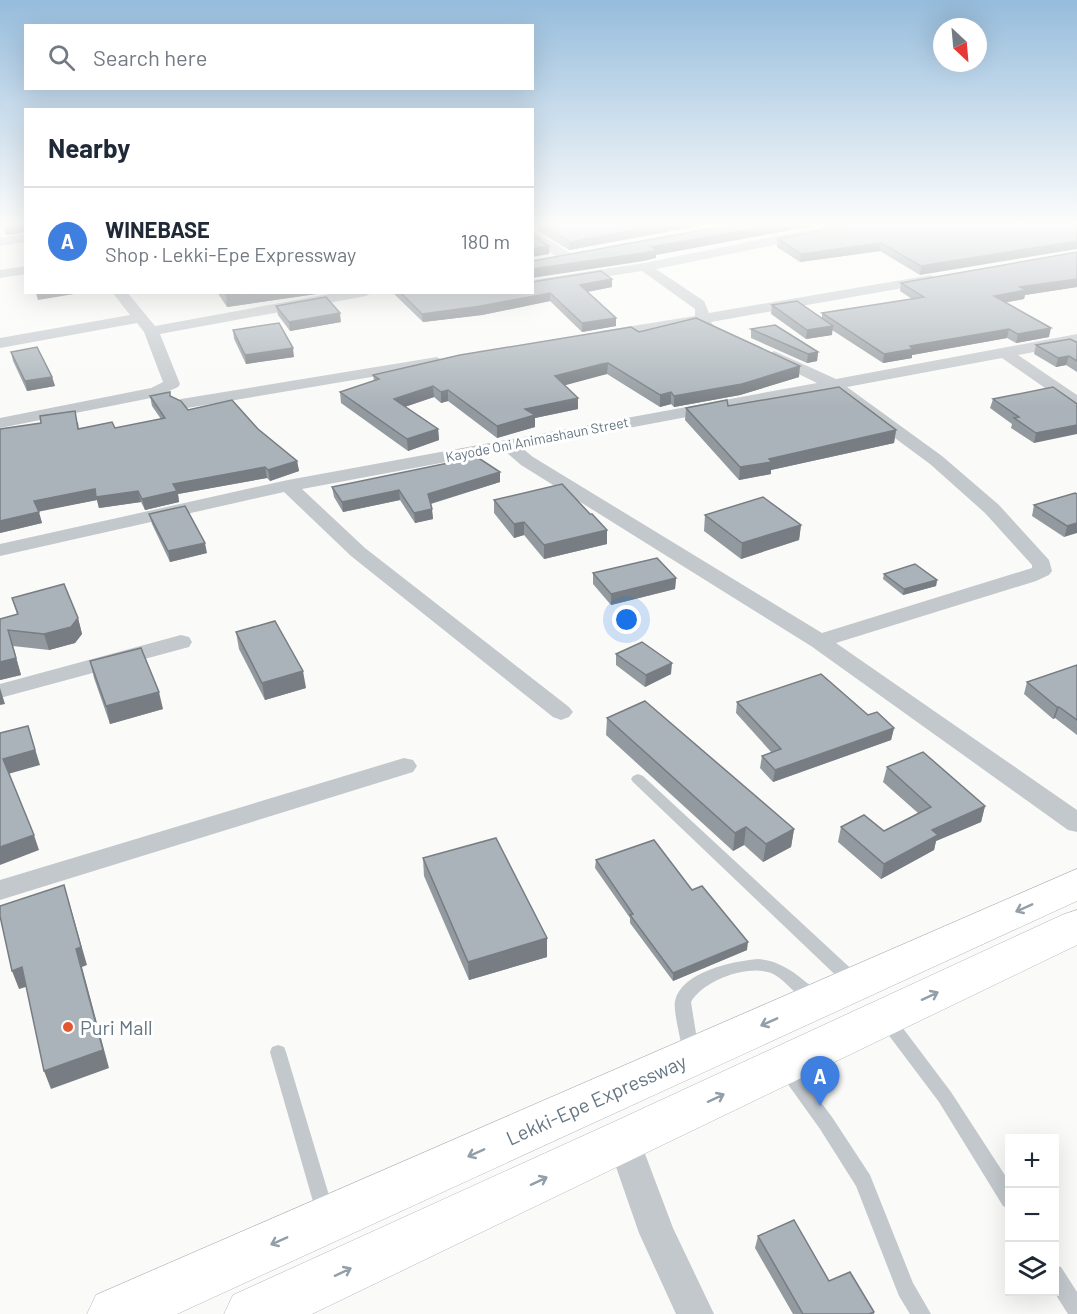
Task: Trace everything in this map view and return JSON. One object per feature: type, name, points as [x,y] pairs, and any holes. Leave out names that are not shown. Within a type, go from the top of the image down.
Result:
[{"type":"highway","name":"Lekki-Epe Expressway","points":[[115,1314],[691,1056],[852,1000],[1076,917]]},
{"type":"highway","name":"Lekki-Epe Expressway","points":[[252,1314],[784,1065],[852,1000]]},
{"type":"street","points":[[670,284],[699,304],[702,309],[698,319]]},
{"type":"street","points":[[590,337],[903,284]]},
{"type":"street","points":[[0,423],[156,392],[170,387],[172,384],[145,325],[121,294]]},
{"type":"street","points":[[0,343],[145,325],[353,294]]},
{"type":"street","points":[[698,319],[716,330]]},
{"type":"street","name":"Kayode Oni Animashaun Street","points":[[0,550],[288,486],[1077,339]]},
{"type":"street","points":[[759,349],[833,384],[936,460],[992,509],[1033,551],[1042,564],[1042,571],[1021,580],[819,641]]},
{"type":"street","points":[[1005,353],[1077,402]]},
{"type":"street","points":[[181,404],[450,360]]},
{"type":"street","points":[[509,445],[527,461],[819,641],[1077,823]]},
{"type":"street","points":[[288,486],[358,552],[561,712]]},
{"type":"street","points":[[0,691],[181,642]]},
{"type":"street","points":[[0,890],[404,766]]},
{"type":"street","points":[[624,1141],[657,1233],[695,1314]]},
{"type":"lane","points":[[638,779],[945,1097],[1005,1192]]},
{"type":"lane","points":[[691,1056],[683,1002],[691,989],[706,979],[748,963],[762,963],[779,969],[852,1000]]},
{"type":"lane","points":[[278,1052],[327,1219]]},
{"type":"lane","points":[[784,1065],[826,1123],[863,1181],[906,1289],[921,1314]]},
{"type":"lane","points":[[1059,1282],[1077,1310]]},
{"type":"building","points":[[534,284],[584,284],[580,285],[616,318],[582,323],[550,293],[422,314],[402,294],[534,294]]},
{"type":"building","points":[[903,284],[1039,284],[1020,287],[1026,290],[994,296],[1051,328],[1018,334],[1009,329],[910,346],[913,349],[884,354],[822,313],[924,297]]},
{"type":"building","points":[[326,297],[340,313],[289,322],[276,306]]},
{"type":"building","points":[[797,301],[833,326],[807,330],[772,305]]},
{"type":"building","points":[[696,318],[800,366],[742,384],[674,396],[671,392],[660,395],[608,363],[602,364],[555,376],[578,398],[525,409],[535,415],[497,426],[448,390],[441,392],[433,386],[394,399],[438,429],[407,439],[340,392],[379,379],[373,375],[460,355],[631,327],[639,332]]},
{"type":"building","points":[[279,323],[293,348],[245,355],[233,330]]},
{"type":"building","points":[[775,325],[818,352],[808,354],[751,329]]},
{"type":"building","points":[[1070,339],[1077,342],[1077,361],[1069,356],[1058,358],[1036,345]]},
{"type":"building","points":[[37,347],[52,377],[25,381],[11,352]]},
{"type":"building","points":[[839,387],[896,430],[769,459],[772,462],[740,467],[686,408],[727,400],[728,406]]},
{"type":"building","points":[[1053,387],[1077,404],[1077,425],[1036,433],[1014,418],[1019,417],[993,399]]},
{"type":"building","points":[[170,392],[170,396],[181,401],[188,410],[232,400],[258,429],[297,461],[268,470],[265,467],[173,484],[177,491],[142,499],[138,491],[96,497],[95,489],[34,501],[39,512],[0,521],[0,429],[41,423],[40,416],[75,411],[78,429],[112,422],[115,428],[165,418],[150,396]]},
{"type":"building","points":[[477,457],[500,472],[428,494],[432,509],[414,513],[399,490],[342,502],[332,487]]},
{"type":"building","points":[[562,484],[607,530],[544,545],[524,522],[514,524],[494,500]]},
{"type":"building","points":[[1077,494],[1077,523],[1067,526],[1034,505]]},
{"type":"building","points":[[763,497],[801,525],[742,543],[705,515]]},
{"type":"building","points":[[185,506],[205,543],[168,551],[149,514]]},
{"type":"building","points":[[657,558],[676,578],[611,594],[593,573]]},
{"type":"building","points":[[915,564],[937,580],[904,589],[884,574]]},
{"type":"building","points":[[64,584],[78,618],[71,627],[44,634],[8,630],[16,658],[0,662],[0,619],[18,614],[12,598]]},
{"type":"building","points":[[275,621],[303,671],[262,683],[236,632]]},
{"type":"building","points":[[642,642],[672,663],[646,675],[616,654]]},
{"type":"building","points":[[141,648],[159,692],[106,706],[90,661]]},
{"type":"building","points":[[1077,665],[1077,720],[1027,682]]},
{"type":"building","points":[[821,674],[868,715],[877,712],[894,728],[775,770],[762,756],[781,749],[737,702]]},
{"type":"building","points":[[645,701],[794,829],[766,844],[746,827],[735,833],[607,718]]},
{"type":"building","points":[[28,726],[35,750],[3,759],[34,835],[0,847],[0,733]]},
{"type":"building","points":[[923,752],[985,806],[932,830],[938,835],[884,864],[841,827],[864,815],[884,831],[931,807],[887,767]]},
{"type":"building","points":[[496,838],[547,938],[468,962],[423,858]]},
{"type":"building","points":[[654,840],[692,890],[702,886],[748,942],[673,973],[630,915],[633,914],[596,860]]},
{"type":"building","points":[[64,885],[81,947],[76,949],[103,1050],[44,1071],[22,967],[12,971],[0,916],[0,906]]},
{"type":"building","points":[[794,1220],[829,1281],[850,1272],[874,1312],[869,1314],[803,1314],[758,1236]]},
{"type":"place","name":"Puri Mall","points":[[68,1027]]},
{"type":"place","name":"WINEBASE","points":[[820,1106]]}]
